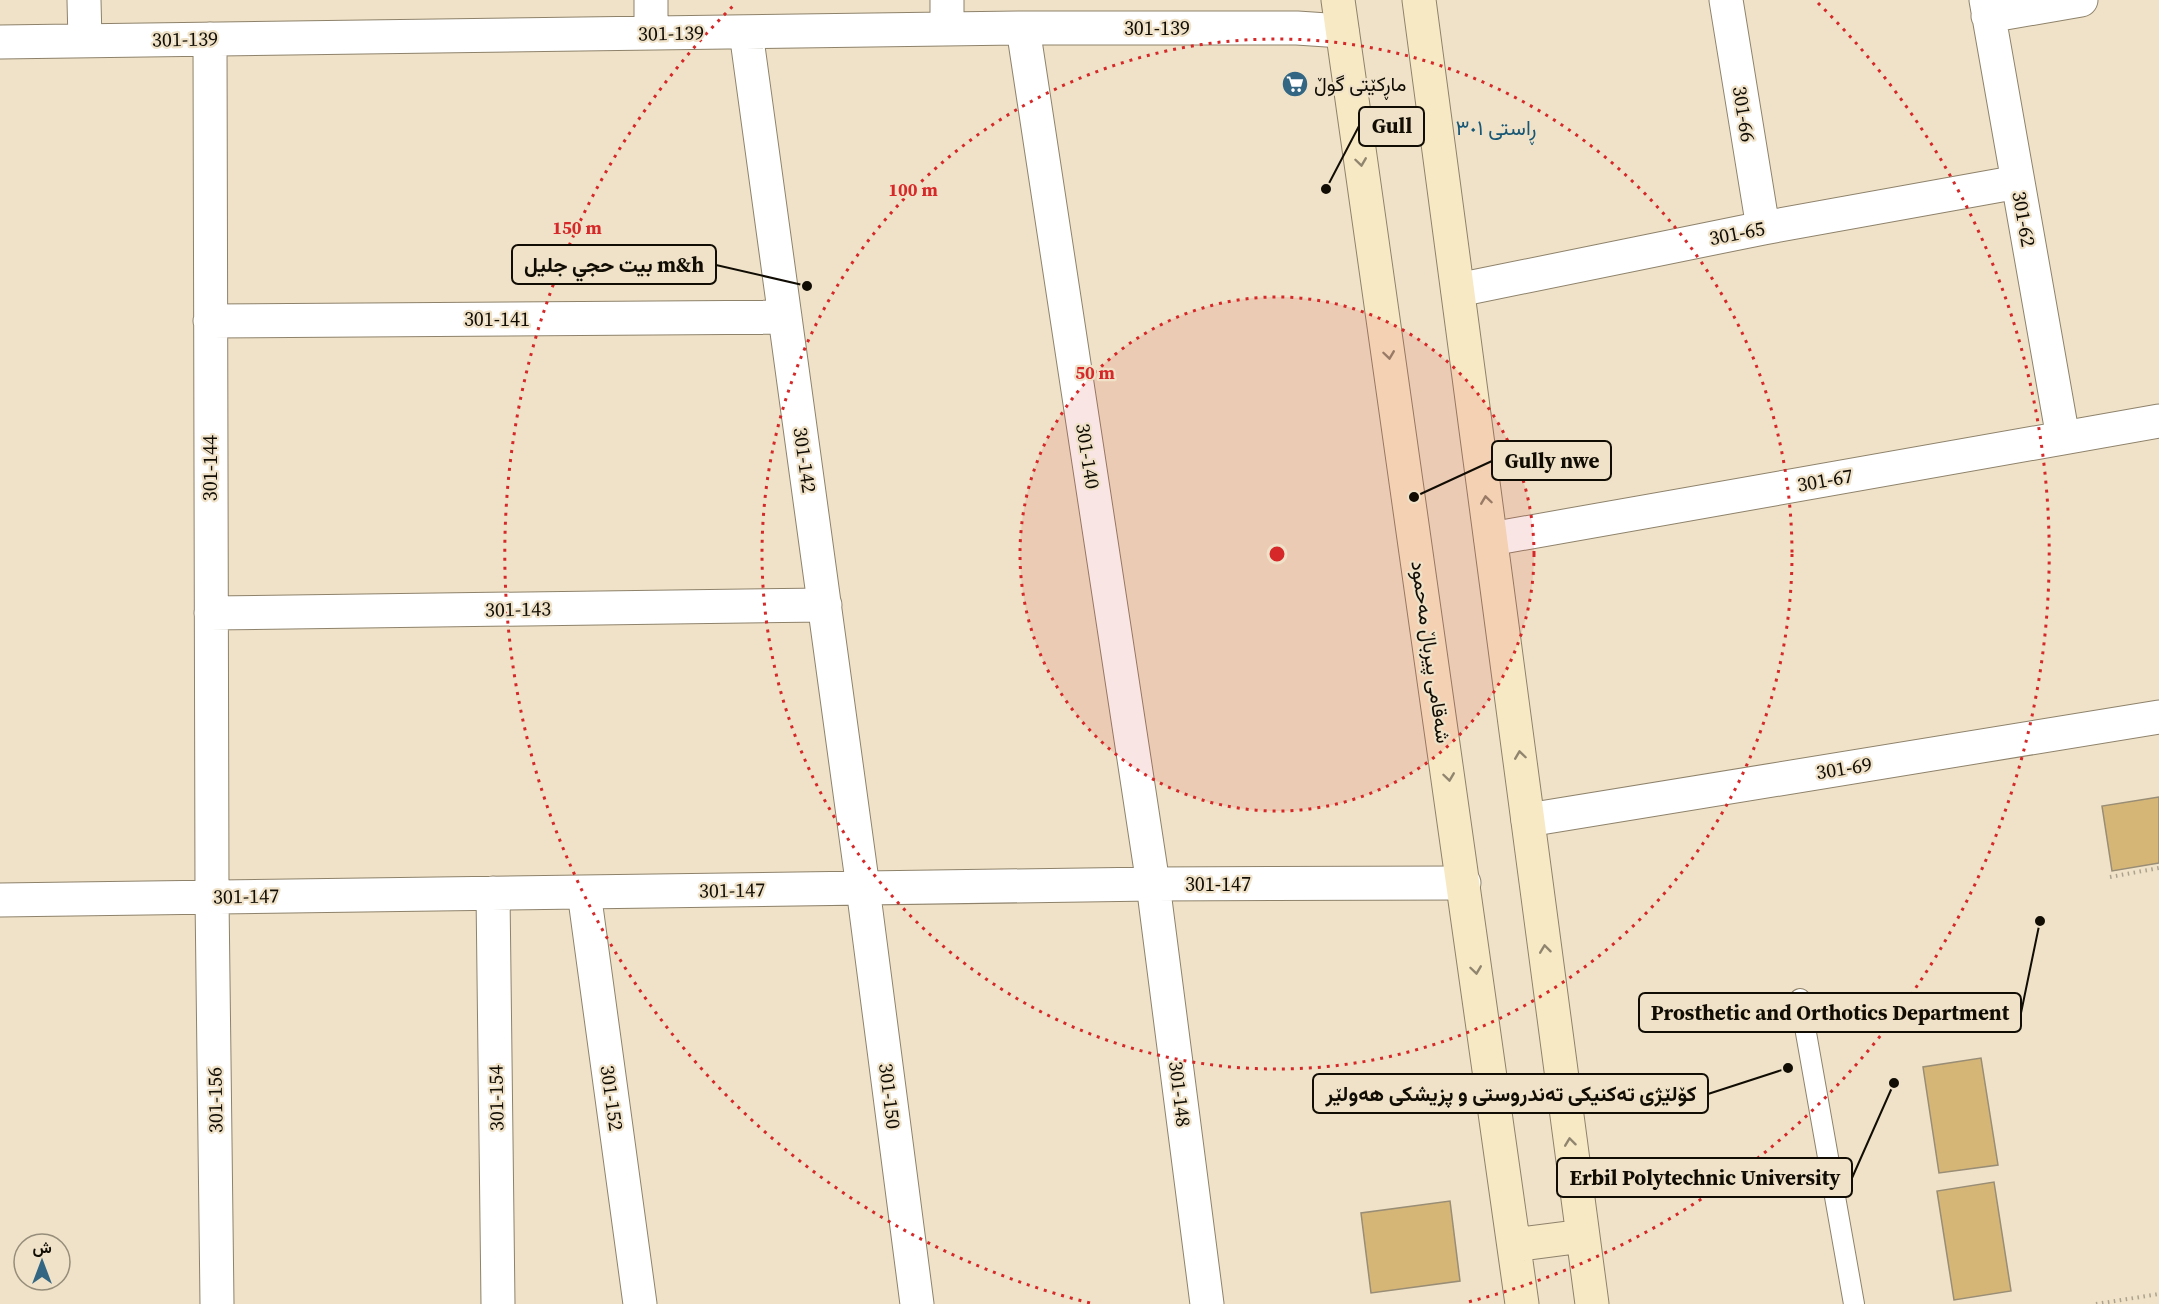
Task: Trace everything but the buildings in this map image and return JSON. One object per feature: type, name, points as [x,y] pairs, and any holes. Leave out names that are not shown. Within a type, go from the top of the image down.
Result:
[{"type":"main road","points":[[1419,0],[1592,1304]]},
{"type":"main road","name":"شەقامی پیرباڵ مەحمود","points":[[1340,15],[1522,1304]]},
{"type":"main road","points":[[1514,1245],[1583,1236]]},
{"type":"street","points":[[84,0],[85,41]]},
{"type":"street","points":[[651,0],[651,33]]},
{"type":"street","name":"301-66","points":[[1726,0],[1763,228]]},
{"type":"street","points":[[1987,8],[2081,0]]},
{"type":"street","name":"301-62","points":[[1987,8],[2062,438]]},
{"type":"street","name":"301-139","points":[[0,42],[746,32],[947,15],[1023,28],[1297,28],[1340,15]]},
{"type":"street","name":"301-140","points":[[1023,28],[1153,884]]},
{"type":"street","name":"301-142","points":[[746,32],[863,888]]},
{"type":"street","name":"301-144","points":[[210,39],[212,897]]},
{"type":"street","name":"301-65","points":[[1458,290],[1763,228],[2018,182]]},
{"type":"street","name":"301-141","points":[[210,321],[785,317]]},
{"type":"street","name":"301-67","points":[[1491,539],[2159,421]]},
{"type":"street","name":"301-143","points":[[211,613],[825,605]]},
{"type":"street","name":"301-69","points":[[1528,820],[2159,717]]},
{"type":"street","name":"301-147","points":[[0,900],[1153,884],[1464,883]]},
{"type":"street","name":"301-148","points":[[1153,884],[1207,1304]]},
{"type":"street","name":"301-150","points":[[863,888],[917,1304]]},
{"type":"street","name":"301-152","points":[[584,892],[640,1304]]},
{"type":"street","name":"301-154","points":[[493,893],[498,1304]]},
{"type":"street","name":"301-156","points":[[212,897],[217,1304]]},
{"type":"lane","points":[[1800,999],[1854,1304]]},
{"type":"path","points":[[2110,877],[2159,868]]},
{"type":"path","points":[[2096,1304],[2159,1294]]},
{"type":"place","name":"ماڕکێتی گوڵ","points":[[1295,84]]},
{"type":"place","name":"Gull","points":[[1326,189]]},
{"type":"place","name":"بيت حجي جليل m&h","points":[[807,286]]},
{"type":"place","name":"Gully nwe","points":[[1414,497]]},
{"type":"place","name":"Prosthetic and Orthotics Department","points":[[2040,921]]},
{"type":"place","name":"کۆلێژی تەکنیکی تەندروستی و پزیشکی هەولێر","points":[[1788,1068]]},
{"type":"place","name":"Erbil Polytechnic University","points":[[1894,1083]]},
{"type":"district","name":"ڕاستی ٣٠١","points":[[1496,128]]}]
